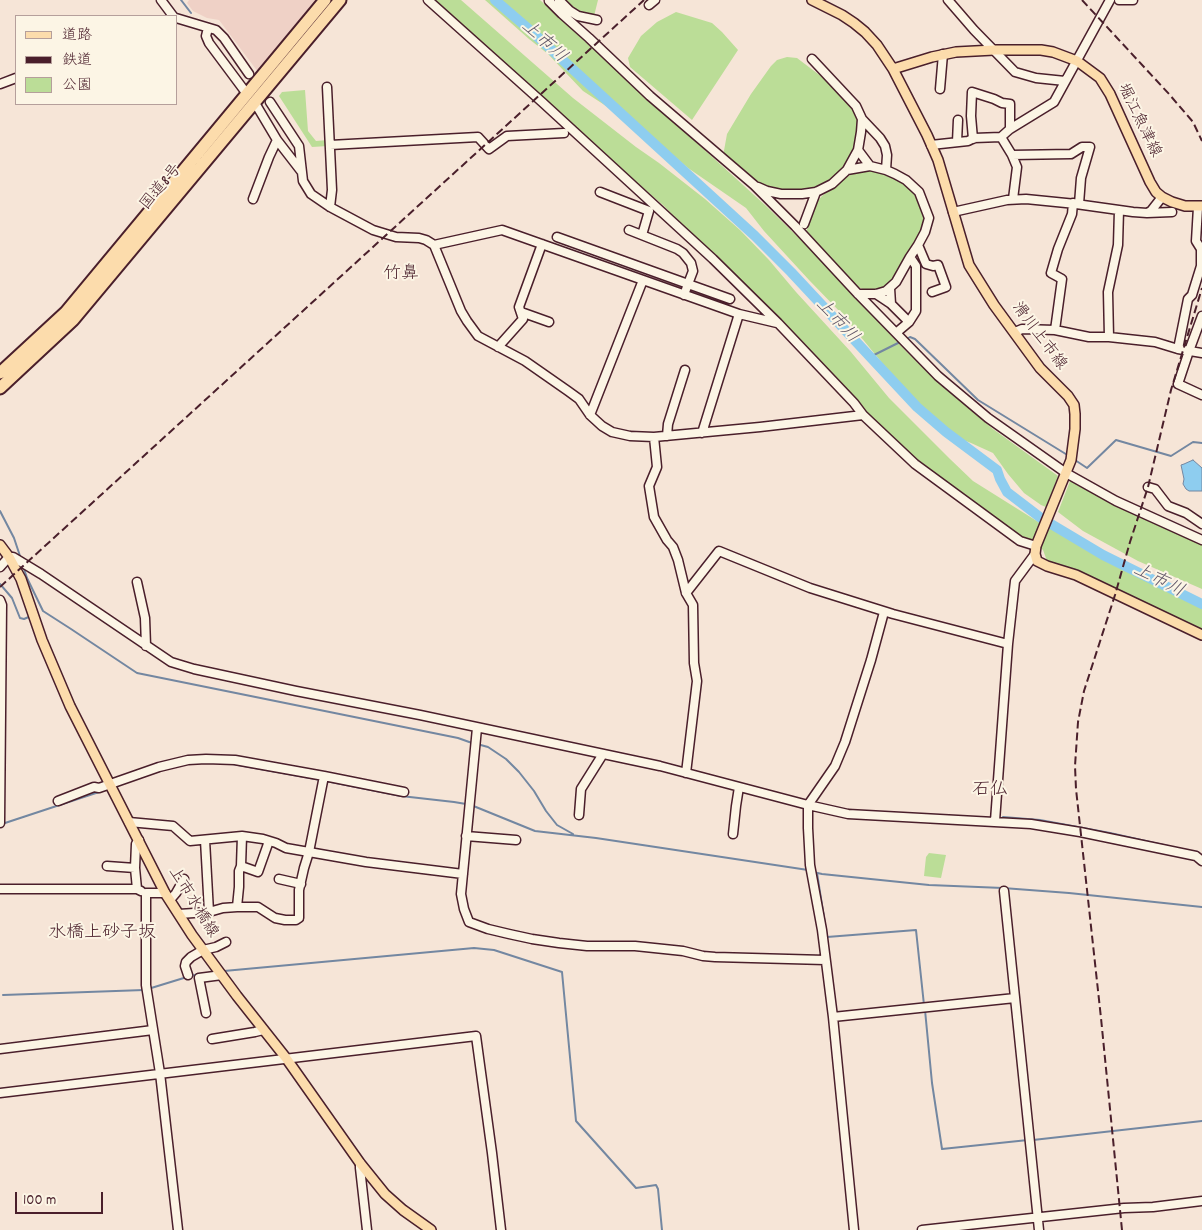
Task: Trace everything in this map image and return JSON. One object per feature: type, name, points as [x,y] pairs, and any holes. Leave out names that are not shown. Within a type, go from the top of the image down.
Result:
[{"type":"highway","name":"国道8号","points":[[0,373],[66,312],[324,0]]},
{"type":"highway","name":"国道8号","points":[[0,388],[73,320],[340,0]]},
{"type":"main road","name":"滑川上市線","points":[[813,0],[842,15],[865,32],[893,69],[938,160],[969,265],[994,305],[1040,368],[1068,396],[1074,405],[1073,449],[1066,474],[1036,550]]},
{"type":"main road","name":"堀江魚津線","points":[[893,69],[932,56],[956,52],[994,50],[1041,50],[1053,52],[1077,61],[1100,78],[1110,94],[1150,182],[1156,192],[1162,197]]},
{"type":"main road","points":[[1162,197],[1185,206],[1200,206]]},
{"type":"main road","name":"上市水橋線","points":[[0,545],[9,557],[20,579],[42,640],[70,706],[168,897],[203,950],[286,1058],[360,1163],[385,1194],[403,1210],[431,1230]]},
{"type":"main road","points":[[1036,550],[1038,561],[1047,566],[1076,576],[1202,635]]},
{"type":"street","points":[[161,0],[172,15]]},
{"type":"street","points":[[428,0],[713,259],[854,403],[863,415],[914,464],[1020,541],[1036,550],[1015,581],[1008,644],[995,821]]},
{"type":"street","points":[[549,0],[650,96],[754,185],[938,376],[988,418],[1066,474],[1116,501],[1202,540]]},
{"type":"street","points":[[559,0],[578,16],[597,20]]},
{"type":"street","points":[[948,0],[1015,72],[1036,78],[1065,81]]},
{"type":"street","points":[[931,145],[1002,137],[1010,129],[1054,102],[1110,0]]},
{"type":"street","points":[[1119,0],[1133,0]]},
{"type":"street","points":[[178,19],[216,30],[224,38],[249,74]]},
{"type":"street","points":[[208,28],[206,36],[209,43],[247,94]]},
{"type":"street","points":[[940,89],[943,54]]},
{"type":"street","points":[[812,59],[856,106],[862,119],[880,138],[885,146],[887,155],[886,170]]},
{"type":"street","points":[[0,84],[15,78]]},
{"type":"street","points":[[327,87],[332,190],[330,207]]},
{"type":"street","points":[[973,139],[971,116],[972,92],[1010,104],[1010,129]]},
{"type":"street","points":[[270,102],[299,146],[303,181],[311,194],[330,207],[373,230],[396,238],[419,238],[434,245],[461,311],[478,336],[525,361],[568,391],[579,399],[590,415],[612,432],[630,436],[654,437],[863,415]]},
{"type":"street","points":[[255,103],[277,140],[301,171]]},
{"type":"street","points":[[754,185],[766,191],[781,194],[802,194],[816,192],[832,184],[847,170],[858,150],[862,119]]},
{"type":"street","points":[[957,142],[958,120]]},
{"type":"street","points":[[330,145],[478,137],[489,149],[507,136],[564,133]]},
{"type":"street","points":[[1002,137],[1017,167],[1013,200]]},
{"type":"street","points":[[254,200],[277,140]]},
{"type":"street","points":[[1012,155],[1071,154],[1082,147],[1090,148],[1076,204],[1058,248],[1051,273],[1062,279],[1055,330]]},
{"type":"street","points":[[858,150],[870,166]]},
{"type":"street","points":[[847,170],[870,166],[886,170],[906,180],[919,192],[928,218],[925,232],[896,282],[886,291],[876,294],[858,294]]},
{"type":"street","points":[[600,192],[650,211],[642,235]]},
{"type":"street","points":[[804,224],[816,192]]},
{"type":"street","points":[[1146,213],[1162,197]]},
{"type":"street","points":[[953,212],[1013,200],[1043,200],[1146,213],[1172,212]]},
{"type":"street","points":[[1178,349],[1188,299],[1192,295],[1201,266],[1201,249],[1196,241],[1200,206]]},
{"type":"street","points":[[1108,337],[1108,292],[1118,245],[1119,210]]},
{"type":"street","points":[[434,245],[502,230],[739,314],[778,324]]},
{"type":"street","points":[[629,230],[683,253],[690,263],[692,271],[684,294]]},
{"type":"street","points":[[557,237],[730,299]]},
{"type":"street","points":[[498,347],[523,319],[519,307],[542,244]]},
{"type":"street","points":[[918,245],[926,264],[933,266],[938,264],[946,286],[932,292]]},
{"type":"street","points":[[896,332],[909,322],[916,312],[916,266],[910,257]]},
{"type":"street","points":[[590,415],[643,280]]},
{"type":"street","points":[[890,288],[891,304]]},
{"type":"street","points":[[876,294],[891,304],[909,322]]},
{"type":"street","points":[[521,312],[549,322]]},
{"type":"street","points":[[702,433],[739,314]]},
{"type":"street","points":[[1202,318],[1178,384],[1202,395]]},
{"type":"street","points":[[1015,332],[1022,328],[1055,330],[1089,337],[1155,342],[1178,349],[1202,353]]},
{"type":"street","points":[[667,436],[668,424],[685,370]]},
{"type":"street","points":[[654,437],[657,466],[649,486],[654,517],[673,547],[686,593],[693,605],[694,663],[697,680],[686,773]]},
{"type":"street","points":[[1148,487],[1154,489],[1168,506],[1186,512],[1202,524]]},
{"type":"street","points":[[686,593],[719,551],[810,588],[884,612],[1008,644]]},
{"type":"street","points":[[0,567],[9,557],[13,557],[171,662],[194,669],[603,754],[848,814],[1031,824],[1080,832],[1200,857]]},
{"type":"street","points":[[137,582],[145,618],[146,646]]},
{"type":"street","points":[[0,600],[2,605],[0,823]]},
{"type":"street","points":[[854,1230],[833,1017],[822,930],[810,865],[808,805],[835,766],[845,742],[884,612]]},
{"type":"street","points":[[477,728],[461,894],[469,922],[488,929],[532,940],[587,946],[636,946],[716,957],[825,960]]},
{"type":"street","points":[[579,815],[581,789],[603,754]]},
{"type":"street","points":[[58,801],[94,787],[99,788],[110,785],[160,767],[188,760],[206,759],[235,760],[404,792]]},
{"type":"street","points":[[179,914],[209,912],[223,908],[258,906],[275,918],[296,920],[299,918],[301,884],[324,776]]},
{"type":"street","points":[[733,834],[740,787]]},
{"type":"street","points":[[129,822],[173,826],[190,841],[242,836],[269,841],[286,848],[366,862],[462,874]]},
{"type":"street","points":[[237,907],[242,836]]},
{"type":"street","points":[[466,836],[516,840]]},
{"type":"street","points":[[137,889],[136,844],[139,840]]},
{"type":"street","points":[[205,840],[209,912]]},
{"type":"street","points":[[241,866],[258,872],[269,841]]},
{"type":"street","points":[[107,866],[136,868]]},
{"type":"street","points":[[0,889],[137,889],[146,893],[168,897],[184,879]]},
{"type":"street","points":[[279,880],[301,884]]},
{"type":"street","points":[[1004,891],[1039,1230]]},
{"type":"street","points":[[146,893],[146,985],[160,1073],[178,1230]]},
{"type":"street","points":[[188,975],[185,966],[186,962],[203,950],[226,942]]},
{"type":"street","points":[[206,1013],[199,978],[222,975]]},
{"type":"street","points":[[833,1017],[1015,998]]},
{"type":"street","points":[[0,1049],[153,1030]]},
{"type":"street","points":[[212,1039],[263,1030]]},
{"type":"street","points":[[0,1093],[476,1036],[501,1230]]},
{"type":"street","points":[[360,1163],[367,1230]]},
{"type":"street","points":[[922,1230],[1202,1201]]},
{"type":"shaded area","points":[[189,0],[316,0],[258,72],[219,20],[207,18],[193,11],[187,3]]},
{"type":"green space","points":[[431,0],[461,0],[573,98],[705,199],[740,230],[851,352],[889,398],[973,481],[1040,523],[1202,608],[1202,630],[1157,611],[1091,576],[1047,561],[1043,550],[1034,542],[1017,537],[929,471],[880,427],[763,302],[696,240],[664,206],[564,120]]},
{"type":"green space","points":[[485,0],[540,0],[765,205],[940,384],[993,429],[1058,476],[1046,507],[1024,493],[993,453],[938,430],[842,314],[764,231],[746,208],[688,168],[646,132],[583,91],[548,54]]},
{"type":"green space","points":[[566,0],[598,0],[594,16],[576,11]]},
{"type":"green space","points":[[676,12],[712,23],[738,50],[692,120],[630,67],[628,58],[641,36],[657,22]]},
{"type":"green space","points":[[787,57],[797,58],[826,80],[857,114],[859,125],[855,151],[846,168],[817,189],[796,192],[773,190],[754,182],[723,156],[727,134],[751,94],[771,66],[777,60]]},
{"type":"green space","points":[[305,90],[308,131],[316,141],[328,140],[328,146],[312,147],[279,96],[282,92]]},
{"type":"green space","points":[[873,170],[892,175],[916,193],[926,221],[895,279],[889,286],[875,290],[865,290],[858,287],[806,233],[814,205],[822,196],[852,174]]},
{"type":"green space","points":[[1070,481],[1202,543],[1202,589],[1138,561],[1083,531],[1058,512]]},
{"type":"green space","points":[[929,853],[946,855],[941,878],[924,876],[926,857]]},
{"type":"water","points":[[1193,460],[1202,468],[1202,491],[1189,491],[1183,484],[1184,479],[1181,465]]},
{"type":"waterway","points":[[181,0],[191,13]]},
{"type":"waterway","name":"上市川","points":[[495,0],[755,236],[917,407],[946,432],[997,470],[1007,492],[1041,518],[1103,555],[1202,604]]},
{"type":"waterway","points":[[905,340],[910,337],[915,339],[978,400],[1069,456]]},
{"type":"waterway","points":[[870,357],[900,342]]},
{"type":"waterway","points":[[1075,460],[1087,468],[1116,440],[1171,456],[1193,442],[1202,443]]},
{"type":"waterway","points":[[0,511],[14,538],[21,559]]},
{"type":"waterway","points":[[23,566],[43,611],[137,673],[458,738],[472,743]]},
{"type":"waterway","points":[[0,584],[12,598],[20,618],[24,619],[31,616]]},
{"type":"waterway","points":[[477,744],[488,747],[506,759],[534,791],[557,825],[573,834]]},
{"type":"waterway","points":[[227,763],[321,780]]},
{"type":"waterway","points":[[147,775],[166,769]]},
{"type":"waterway","points":[[326,781],[401,796],[466,804]]},
{"type":"waterway","points":[[2,824],[102,791]]},
{"type":"waterway","points":[[471,805],[535,831],[596,838],[808,870]]},
{"type":"waterway","points":[[1003,817],[1040,820],[1168,846]]},
{"type":"waterway","points":[[813,872],[929,885],[1069,893],[1202,907]]},
{"type":"waterway","points":[[817,873],[827,937],[916,930],[924,1005]]},
{"type":"waterway","points":[[224,971],[474,948],[494,950],[562,972],[576,1121],[636,1188],[656,1185],[662,1230]]},
{"type":"waterway","points":[[191,976],[216,972]]},
{"type":"waterway","points":[[148,989],[187,977]]},
{"type":"waterway","points":[[3,995],[144,990]]},
{"type":"waterway","points":[[925,1010],[932,1083],[942,1149],[1028,1140]]},
{"type":"waterway","points":[[1033,1140],[1202,1121]]},
{"type":"railway","points":[[0,587],[644,0]]},
{"type":"railway","points":[[1082,0],[1193,122],[1202,141]]},
{"type":"railway","points":[[1122,1230],[1076,789],[1075,766],[1078,722],[1084,691],[1148,487],[1171,390],[1202,288]]},
{"type":"district","name":"竹鼻","points":[[401,276]]},
{"type":"district","name":"石仏","points":[[990,792]]},
{"type":"district","name":"水橋上砂子坂","points":[[102,935]]}]
